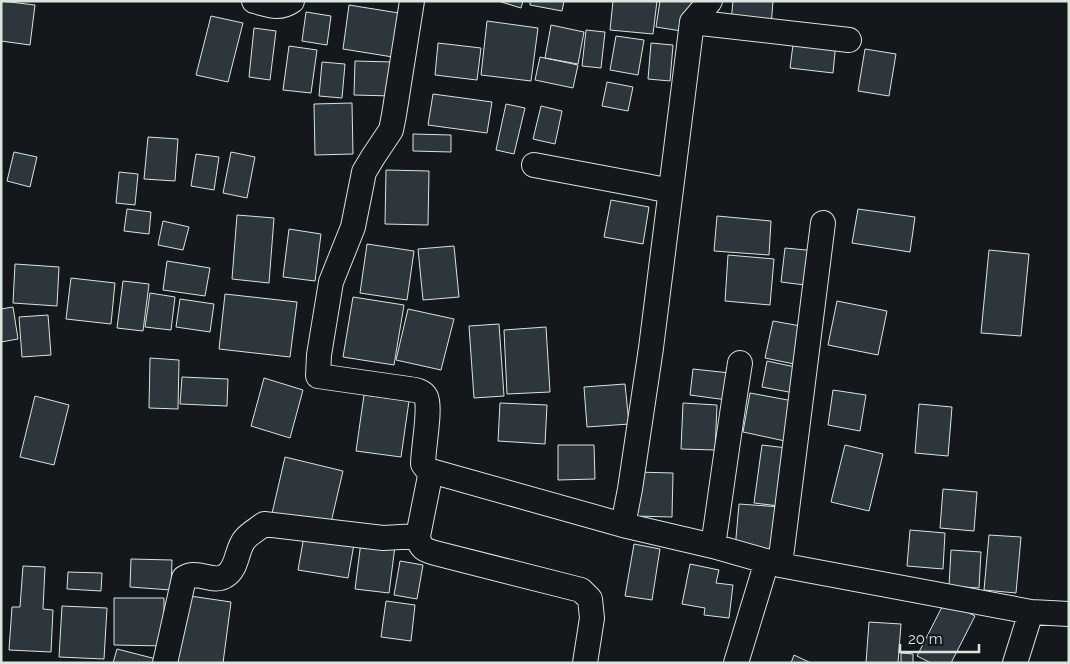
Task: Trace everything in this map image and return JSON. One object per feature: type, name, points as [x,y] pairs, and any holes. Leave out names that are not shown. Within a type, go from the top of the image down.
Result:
[{"type":"street","points":[[254,1],[276,7],[286,6],[292,1]]},
{"type":"street","points":[[623,525],[650,357],[692,22],[710,1]]},
{"type":"street","points":[[408,2],[391,130],[364,172],[353,228],[331,282],[319,355],[318,376],[418,390],[426,396],[428,407],[423,464],[431,471],[623,525],[713,546],[773,563],[1031,612],[1069,614]]},
{"type":"street","points":[[692,22],[849,40]]},
{"type":"street","points":[[534,165],[670,191]]},
{"type":"street","points":[[736,663],[773,563],[823,223]]},
{"type":"street","points":[[713,546],[740,363]]},
{"type":"street","points":[[431,471],[418,536],[419,544],[425,550],[581,590],[590,599],[592,618],[585,663]]},
{"type":"street","points":[[165,663],[184,578],[192,574],[208,578],[223,578],[229,574],[246,538],[264,524],[383,538],[418,536]]},
{"type":"street","points":[[1015,663],[1031,612]]},
{"type":"building","points":[[1,1],[35,5],[30,45],[1,41]]},
{"type":"building","points":[[498,1],[523,1],[521,8]]},
{"type":"building","points":[[530,1],[564,1],[562,11],[530,5]]},
{"type":"building","points":[[613,1],[657,1],[653,34],[610,30]]},
{"type":"building","points":[[660,1],[693,1],[688,32],[656,27]]},
{"type":"building","points":[[733,1],[773,1],[771,27],[731,22]]},
{"type":"building","points":[[349,5],[405,14],[399,58],[343,49]]},
{"type":"building","points":[[306,12],[331,16],[327,45],[302,41]]},
{"type":"building","points":[[211,16],[243,23],[228,82],[196,75]]},
{"type":"building","points":[[487,21],[538,28],[531,81],[481,75]]},
{"type":"building","points":[[551,25],[584,32],[578,64],[545,58]]},
{"type":"building","points":[[254,28],[276,31],[270,80],[249,77]]},
{"type":"building","points":[[586,30],[605,32],[601,68],[582,66]]},
{"type":"building","points":[[616,36],[644,40],[638,75],[610,70]]},
{"type":"building","points":[[794,37],[836,42],[833,73],[790,68]]},
{"type":"building","points":[[438,43],[481,48],[477,80],[435,75]]},
{"type":"building","points":[[651,43],[673,45],[670,81],[648,79]]},
{"type":"building","points":[[289,46],[317,50],[311,93],[283,90]]},
{"type":"building","points":[[865,49],[896,54],[889,96],[858,91]]},
{"type":"building","points":[[540,57],[578,65],[573,88],[535,80]]},
{"type":"building","points":[[355,61],[393,62],[392,96],[354,95]]},
{"type":"building","points":[[322,62],[345,64],[342,98],[319,96]]},
{"type":"building","points":[[607,82],[633,87],[628,111],[602,106]]},
{"type":"building","points":[[433,94],[492,102],[487,133],[428,125]]},
{"type":"building","points":[[352,103],[353,154],[315,155],[314,104]]},
{"type":"building","points":[[506,104],[525,108],[514,154],[496,150]]},
{"type":"building","points":[[541,106],[562,111],[555,144],[533,139]]},
{"type":"building","points":[[413,134],[451,135],[451,152],[413,151]]},
{"type":"building","points":[[148,137],[178,139],[175,181],[144,179]]},
{"type":"building","points":[[14,152],[37,157],[30,187],[7,181]]},
{"type":"building","points":[[231,152],[255,157],[247,198],[223,193]]},
{"type":"building","points":[[196,154],[219,157],[214,190],[191,186]]},
{"type":"building","points":[[386,170],[429,171],[428,225],[385,224]]},
{"type":"building","points":[[119,172],[138,174],[135,205],[116,203]]},
{"type":"building","points":[[611,200],[649,207],[643,244],[604,237]]},
{"type":"building","points":[[127,209],[151,212],[149,234],[124,231]]},
{"type":"building","points":[[858,209],[915,217],[910,252],[852,243]]},
{"type":"building","points":[[237,215],[274,218],[269,283],[232,279]]},
{"type":"building","points":[[717,216],[771,221],[769,255],[714,251]]},
{"type":"building","points":[[163,221],[189,227],[183,250],[158,245]]},
{"type":"building","points":[[289,229],[321,234],[315,281],[283,277]]},
{"type":"building","points":[[367,244],[414,251],[407,300],[360,293]]},
{"type":"building","points":[[454,246],[459,297],[423,300],[418,249]]},
{"type":"building","points":[[785,248],[817,251],[813,286],[781,282]]},
{"type":"building","points":[[989,250],[1029,254],[1021,336],[981,333]]},
{"type":"building","points":[[728,255],[774,259],[770,305],[725,301]]},
{"type":"building","points":[[167,261],[210,268],[205,296],[163,290]]},
{"type":"building","points":[[15,264],[59,267],[57,306],[13,303]]},
{"type":"building","points":[[71,278],[115,283],[111,324],[66,319]]},
{"type":"building","points":[[123,281],[149,284],[143,331],[117,328]]},
{"type":"building","points":[[150,293],[175,297],[171,330],[145,327]]},
{"type":"building","points":[[225,294],[297,302],[290,357],[219,349]]},
{"type":"building","points":[[353,297],[404,305],[394,365],[343,357]]},
{"type":"building","points":[[180,299],[214,304],[210,332],[176,327]]},
{"type":"building","points":[[837,301],[887,311],[878,355],[828,345]]},
{"type":"building","points":[[13,307],[18,339],[1,342],[1,309]]},
{"type":"building","points":[[408,309],[454,319],[441,370],[396,360]]},
{"type":"building","points":[[48,315],[51,355],[22,357],[19,317]]},
{"type":"building","points":[[773,321],[806,327],[799,365],[765,358]]},
{"type":"building","points":[[499,324],[504,396],[474,398],[469,326]]},
{"type":"building","points":[[546,327],[550,392],[507,394],[504,330]]},
{"type":"building","points":[[150,358],[179,360],[178,409],[149,408]]},
{"type":"building","points":[[767,361],[800,368],[794,393],[762,387]]},
{"type":"building","points":[[693,369],[730,373],[727,400],[690,395]]},
{"type":"building","points":[[182,377],[228,379],[227,406],[180,404]]},
{"type":"building","points":[[264,378],[303,390],[290,438],[251,426]]},
{"type":"building","points":[[625,384],[629,424],[587,427],[584,387]]},
{"type":"building","points":[[833,390],[866,395],[860,431],[828,425]]},
{"type":"building","points":[[750,393],[793,401],[785,441],[743,432]]},
{"type":"building","points":[[364,395],[409,401],[401,457],[356,451]]},
{"type":"building","points":[[35,396],[69,405],[54,465],[20,457]]},
{"type":"building","points":[[500,403],[547,405],[545,444],[498,441]]},
{"type":"building","points":[[683,403],[717,405],[715,450],[681,449]]},
{"type":"building","points":[[919,404],[952,407],[948,456],[915,453]]},
{"type":"building","points":[[558,445],[594,445],[595,479],[558,480]]},
{"type":"building","points":[[762,445],[787,448],[779,506],[754,503]]},
{"type":"building","points":[[845,445],[883,454],[869,511],[831,502]]},
{"type":"building","points":[[285,457],[343,471],[329,531],[271,518]]},
{"type":"building","points":[[636,472],[673,473],[672,517],[635,516]]},
{"type":"building","points":[[943,489],[977,492],[974,531],[940,528]]},
{"type":"building","points":[[739,504],[781,507],[776,553],[735,549]]},
{"type":"building","points":[[910,530],[945,533],[943,569],[907,566]]},
{"type":"building","points":[[989,535],[1021,537],[1016,593],[984,590]]},
{"type":"building","points":[[304,536],[354,544],[348,578],[298,570]]},
{"type":"building","points":[[361,542],[395,546],[389,593],[355,589]]},
{"type":"building","points":[[634,544],[660,549],[652,600],[625,596]]},
{"type":"building","points":[[951,550],[981,552],[979,588],[949,586]]},
{"type":"building","points":[[131,559],[172,560],[171,590],[130,587]]},
{"type":"building","points":[[400,561],[423,565],[417,599],[394,595]]},
{"type":"building","points":[[690,564],[719,570],[716,583],[733,585],[729,618],[704,615],[705,608],[682,604]]},
{"type":"building","points":[[23,566],[45,567],[43,609],[53,610],[51,652],[9,650],[12,607],[20,607]]},
{"type":"building","points":[[68,572],[102,573],[101,591],[67,589]]},
{"type":"building","points":[[183,595],[231,602],[223,663],[174,663]]},
{"type":"building","points":[[114,598],[164,598],[164,646],[114,645]]},
{"type":"building","points":[[386,601],[415,605],[411,641],[381,637]]},
{"type":"building","points":[[945,601],[975,616],[951,663],[931,663],[917,656]]},
{"type":"building","points":[[62,606],[107,608],[104,659],[59,657]]},
{"type":"building","points":[[869,622],[901,624],[898,663],[866,663]]},
{"type":"building","points":[[117,649],[160,660],[159,663],[113,663]]},
{"type":"building","points":[[901,653],[913,654],[913,663],[901,663]]},
{"type":"building","points":[[794,655],[811,663],[791,663]]}]
